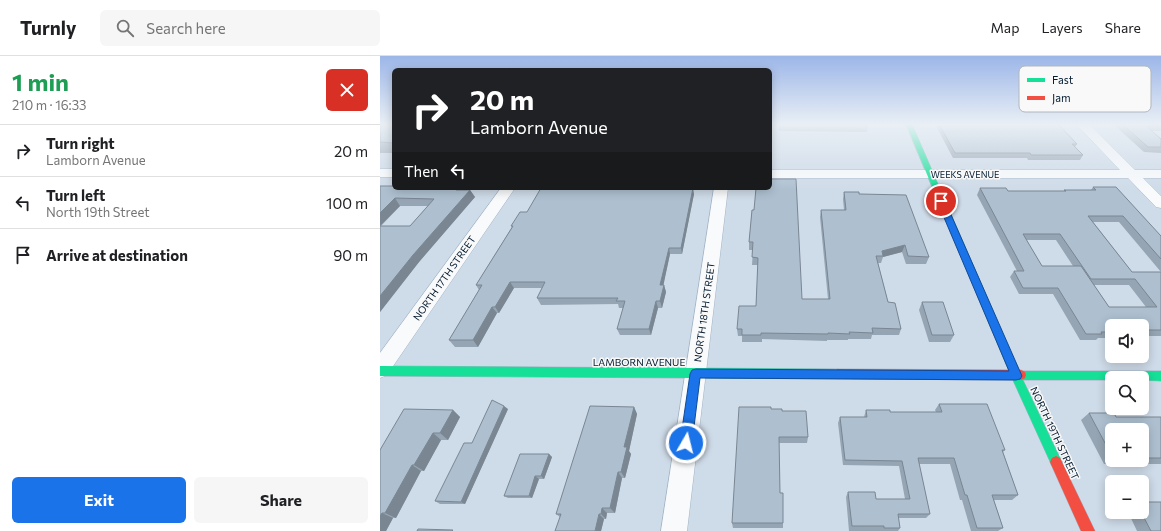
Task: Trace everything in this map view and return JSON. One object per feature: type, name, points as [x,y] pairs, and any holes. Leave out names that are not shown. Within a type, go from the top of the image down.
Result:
[{"type":"street","name":"NORTH 19TH STREET","points":[[918,146],[1016,376],[1088,531]]},
{"type":"street","points":[[1104,146],[1161,204]]},
{"type":"street","points":[[380,173],[392,173]]},
{"type":"street","name":"WEEKS AVENUE","points":[[772,174],[1161,174]]},
{"type":"street","name":"NORTH 17TH STREET","points":[[380,370],[507,190]]},
{"type":"street","name":"NORTH 18TH STREET","points":[[674,531],[721,190]]},
{"type":"street","name":"LAMBORN AVENUE","points":[[380,370],[696,374],[1161,376]]},
{"type":"building","points":[[951,146],[1074,146],[1083,155],[1031,155],[1030,153],[955,153]]},
{"type":"building","points":[[1147,146],[1161,146],[1161,147]]},
{"type":"building","points":[[772,179],[796,179],[802,299],[830,299],[821,210],[846,210],[844,192],[859,192],[859,194],[906,195],[929,257],[908,256],[905,245],[882,251],[883,256],[876,256],[888,302],[895,303],[901,329],[872,328],[873,333],[849,332],[850,334],[761,333],[761,335],[742,335],[742,329],[737,329],[739,306],[756,306],[758,258],[752,257],[753,242],[749,242],[752,210],[754,210],[756,190],[772,190]]},
{"type":"building","points":[[380,186],[392,186],[392,190],[470,190],[413,255],[380,296],[380,226],[410,226],[434,199],[395,198],[380,213]]},
{"type":"building","points":[[1093,187],[1116,187],[1161,236],[1161,259],[1123,216],[1088,216],[1132,272],[1161,272],[1161,330],[1149,330],[1149,319],[1105,319],[1105,332],[1101,332],[1102,334],[1086,334],[1058,288],[1023,288],[1014,271],[1024,271],[980,188],[1006,188],[1008,191],[1066,191],[1064,190],[1096,190]],"holes":[[[1023,234],[1060,234],[1091,279],[1135,279],[1157,307],[1109,307],[1081,266],[1042,266]]]},
{"type":"building","points":[[540,190],[693,190],[681,248],[669,248],[660,285],[664,285],[660,301],[656,301],[649,329],[617,329],[625,301],[616,301],[618,298],[537,298],[545,282],[510,282],[495,307],[492,307],[473,340],[449,340],[482,285],[476,285],[513,226],[511,226],[520,212],[527,212]]},
{"type":"building","points":[[922,302],[943,302],[954,335],[932,335]]},
{"type":"building","points":[[492,400],[504,406],[461,502],[435,501],[464,443],[472,443]]},
{"type":"building","points":[[939,404],[987,404],[1005,450],[1002,450],[1018,495],[992,495],[1003,528],[977,528],[954,458],[918,458],[930,514],[898,514],[900,528],[884,528],[884,526],[852,526],[848,492],[875,492],[876,499],[910,499],[902,461],[845,460],[840,417],[867,417],[866,410],[890,410],[890,412],[942,412]]},
{"type":"building","points":[[590,406],[634,407],[624,447],[627,447],[621,472],[618,472],[610,508],[602,508],[595,531],[555,531],[561,514],[556,514]]},
{"type":"building","points":[[739,407],[771,407],[771,409],[782,409],[782,411],[806,411],[808,437],[779,437],[780,493],[783,493],[783,523],[732,523]]},
{"type":"building","points":[[404,409],[453,410],[440,433],[433,433],[414,465],[412,465],[385,513],[382,513],[380,516],[380,450]]},
{"type":"building","points":[[1089,413],[1105,413],[1105,415],[1115,415],[1116,417],[1161,417],[1161,458],[1149,458],[1149,423],[1105,423],[1105,443]]},
{"type":"building","points":[[520,454],[549,454],[541,476],[535,476],[529,496],[504,496]]},
{"type":"building","points":[[1149,502],[1161,502],[1161,531],[1151,531],[1145,519],[1149,519]]},
{"type":"building","points":[[418,529],[453,530],[417,531]]},
{"type":"traffic: fast","points":[[918,146],[1016,376],[1056,462]]},
{"type":"traffic: fast","points":[[380,371],[838,374]]},
{"type":"traffic: fast","points":[[1021,375],[1161,376]]},
{"type":"traffic: jam","points":[[838,374],[1021,375]]},
{"type":"traffic: jam","points":[[1056,462],[1088,531]]},
{"type":"route","points":[[686,443],[696,374],[1016,376],[941,201]]}]
